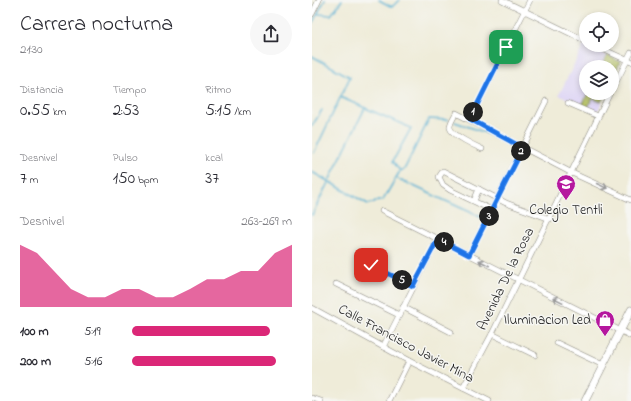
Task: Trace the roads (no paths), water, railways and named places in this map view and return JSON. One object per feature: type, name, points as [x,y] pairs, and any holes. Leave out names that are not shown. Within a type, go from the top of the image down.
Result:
[{"type":"main road","points":[[585,401],[631,310]]},
{"type":"street","points":[[312,14],[318,0]]},
{"type":"street","points":[[502,0],[579,38]]},
{"type":"street","points":[[470,119],[530,0]]},
{"type":"street","points":[[609,52],[629,61]]},
{"type":"street","points":[[619,78],[629,61],[631,53]]},
{"type":"street","name":"Avenida De la Rosa","points":[[463,388],[550,219],[606,100]]},
{"type":"street","points":[[469,255],[546,102]]},
{"type":"street","points":[[568,103],[598,116]]},
{"type":"street","points":[[482,149],[456,135],[450,127],[456,113],[572,173],[631,200]]},
{"type":"street","points":[[492,210],[450,190],[443,185],[439,177],[443,171],[518,208],[550,219]]},
{"type":"street","points":[[474,201],[479,189]]},
{"type":"street","points":[[382,211],[518,281],[631,336]]},
{"type":"street","points":[[383,347],[438,239]]},
{"type":"street","points":[[371,265],[413,286]]},
{"type":"street","points":[[336,284],[399,315]]},
{"type":"street","points":[[403,307],[451,332]]},
{"type":"street","name":"Calle Francisco Javier Mina","points":[[312,308],[409,361],[489,401]]},
{"type":"street","points":[[492,334],[535,355]]},
{"type":"street","points":[[557,343],[603,366]]},
{"type":"street","points":[[389,401],[409,361]]},
{"type":"street","points":[[312,398],[321,401]]},
{"type":"waterway","points":[[312,24],[325,0]]},
{"type":"waterway","points":[[318,14],[331,15],[342,0]]},
{"type":"waterway","points":[[379,0],[390,6],[393,6],[399,0]]},
{"type":"waterway","points":[[312,56],[350,77],[314,153]]},
{"type":"waterway","points":[[340,97],[411,128],[393,161],[400,171]]},
{"type":"waterway","points":[[312,215],[365,108]]},
{"type":"waterway","points":[[312,126],[322,110]]},
{"type":"waterway","points":[[312,172],[368,204],[383,200],[400,171],[405,168],[429,119],[448,120]]},
{"type":"waterway","points":[[455,122],[492,135]]},
{"type":"waterway","points":[[396,178],[485,219]]},
{"type":"place","name":"Colegio Tentli","points":[[566,201]]},
{"type":"place","name":"Iluminacion Led","points":[[605,337]]}]
